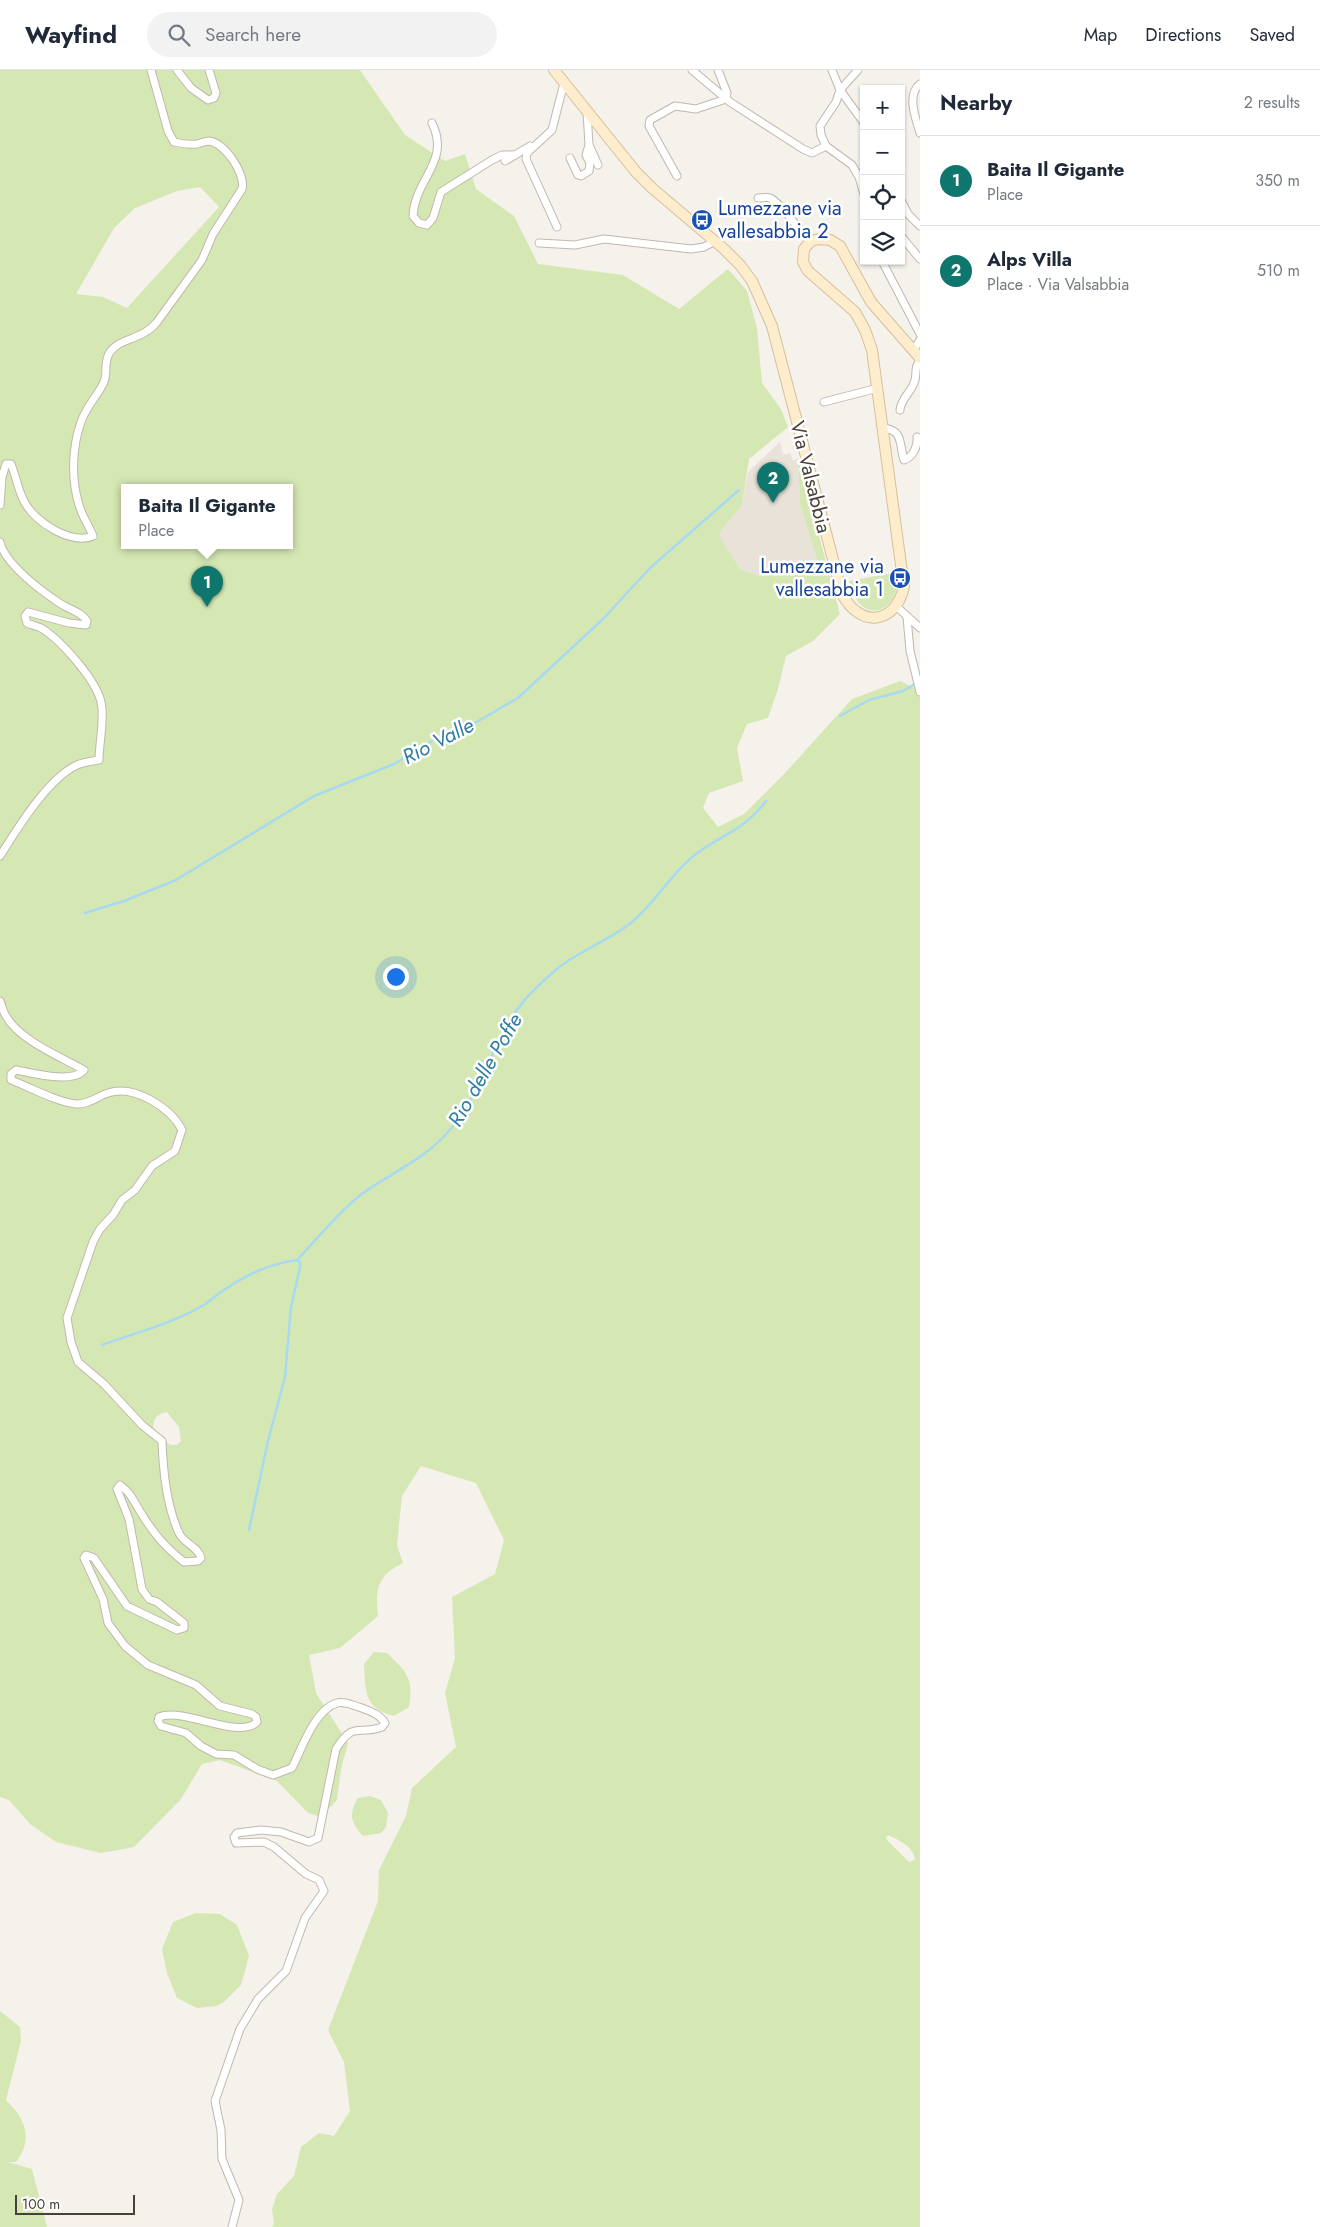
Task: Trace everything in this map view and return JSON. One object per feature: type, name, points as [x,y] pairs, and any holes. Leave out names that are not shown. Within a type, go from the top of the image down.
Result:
[{"type":"main road","name":"Via Valsabbia","points":[[554,70],[652,188],[715,241],[740,265],[752,282],[772,326],[842,594],[852,610],[868,618],[879,617],[890,612],[896,606]]},
{"type":"main road","points":[[896,606],[901,598],[904,587],[903,567],[872,350],[855,312],[808,272],[803,262],[804,249],[810,241],[819,239],[830,240],[840,246],[871,302],[918,357]]},
{"type":"street","points":[[0,505],[2,477],[6,464],[11,464],[24,503],[40,519],[56,533],[88,539],[93,536],[79,506],[74,477],[75,450],[81,421],[105,380],[105,362],[110,351],[118,344],[150,330],[157,322],[202,260],[213,234],[242,189],[244,182],[242,174],[231,158],[218,146],[209,141],[185,144],[174,142],[168,131],[151,70]]},
{"type":"street","points":[[177,70],[192,88],[208,100],[214,98],[216,93],[209,70]]},
{"type":"street","points":[[692,70],[726,99],[803,149],[812,153],[826,146]]},
{"type":"street","points":[[718,70],[726,93],[726,99]]},
{"type":"street","points":[[832,70],[840,90],[860,118]]},
{"type":"street","points":[[858,70],[840,90],[836,102],[820,126],[820,135],[826,146],[852,165],[860,180]]},
{"type":"street","points":[[557,227],[526,159],[526,153],[552,130],[564,83]]},
{"type":"street","points":[[920,84],[914,91],[912,99],[920,133]]},
{"type":"street","points":[[677,176],[649,126],[650,120],[675,106],[696,109],[726,99]]},
{"type":"street","points":[[587,112],[589,145],[598,166]]},
{"type":"street","points":[[432,123],[439,144],[432,167],[418,192],[414,206],[413,216],[420,223],[427,225],[433,218],[441,192],[502,155],[515,155]]},
{"type":"street","points":[[505,161],[538,142]]},
{"type":"street","points":[[570,158],[578,175],[584,175],[589,171],[590,163],[586,155],[589,145]]},
{"type":"street","points":[[758,198],[769,198],[777,203],[800,232],[810,241]]},
{"type":"street","points":[[905,208],[908,214],[920,226]]},
{"type":"street","points":[[539,243],[575,245],[604,239],[691,249],[704,247],[715,241]]},
{"type":"street","points":[[905,241],[920,259]]},
{"type":"street","points":[[884,265],[920,334]]},
{"type":"street","points":[[900,410],[901,403],[911,389],[915,379],[920,340]]},
{"type":"street","name":"Via Valsabbia","points":[[824,402],[878,388]]},
{"type":"street","points":[[883,428],[891,429],[897,434],[904,460],[908,459],[913,452],[918,443],[917,437]]},
{"type":"street","points":[[0,542],[14,566],[58,602],[88,620],[86,625],[69,623],[28,612],[26,616],[27,623],[40,628],[76,662],[96,688],[101,702],[102,714],[100,760],[77,765],[56,779],[18,828],[0,856]]},
{"type":"street","points":[[896,606],[920,628]]},
{"type":"street","points":[[907,618],[910,651],[920,692]]},
{"type":"street","points":[[0,1001],[6,1017],[24,1035],[67,1062],[84,1070],[75,1077],[43,1076],[16,1070],[11,1074],[11,1080],[56,1099],[78,1104],[117,1090],[142,1095],[166,1110],[177,1120],[182,1130],[175,1151],[152,1166],[100,1229],[93,1242],[67,1318],[71,1342],[78,1362],[104,1384],[142,1425],[162,1441],[166,1490],[179,1535],[200,1554],[201,1558],[198,1561],[184,1562],[166,1548],[141,1513],[130,1492],[120,1485],[117,1489],[117,1494],[129,1519],[142,1589],[149,1599],[157,1602],[184,1623],[184,1628],[177,1630],[127,1606],[94,1558],[86,1554],[84,1558],[85,1564],[96,1582],[103,1599],[108,1623],[125,1646],[148,1665],[196,1685],[220,1706],[252,1714],[256,1717],[257,1722],[253,1725],[229,1726],[192,1717],[165,1714],[159,1717],[158,1721],[161,1726],[186,1733],[201,1746],[216,1754],[234,1755],[257,1770],[273,1775],[292,1768],[314,1723],[335,1703],[346,1703],[372,1712],[382,1718],[384,1723],[382,1728],[374,1730],[358,1729],[352,1732],[342,1739],[336,1749],[318,1838],[310,1842],[281,1832],[261,1830],[237,1833],[234,1837],[236,1843],[264,1842],[274,1847],[306,1874],[319,1880],[324,1891],[305,1918],[286,1971],[258,1999],[240,2029],[215,2100],[221,2130],[222,2159],[239,2200],[232,2227]]},
{"type":"shaded area","points":[[780,442],[783,455],[790,453],[793,461],[798,458],[800,505],[819,565],[760,576],[741,570],[719,536],[742,505],[748,472]]},
{"type":"green space","points":[[0,70],[360,70],[405,135],[445,161],[465,154],[476,189],[514,216],[538,264],[623,275],[679,309],[728,269],[747,291],[757,328],[762,383],[781,409],[788,427],[749,459],[742,505],[719,536],[741,570],[760,576],[819,565],[800,505],[798,458],[840,614],[813,641],[786,656],[778,689],[768,718],[747,724],[737,748],[743,781],[709,793],[703,808],[718,827],[744,814],[785,773],[852,699],[900,681],[920,690],[920,2227],[272,2227],[274,2223],[272,2209],[277,2194],[294,2176],[301,2147],[319,2133],[334,2136],[350,2111],[344,2062],[328,2030],[378,1901],[379,1870],[406,1816],[412,1788],[456,1747],[445,1693],[455,1658],[452,1597],[495,1574],[504,1540],[476,1483],[421,1466],[402,1496],[397,1545],[403,1563],[388,1573],[380,1584],[377,1598],[378,1616],[340,1648],[309,1655],[316,1693],[348,1743],[341,1769],[337,1800],[321,1817],[308,1813],[277,1781],[220,1760],[202,1764],[181,1799],[134,1847],[101,1853],[56,1842],[30,1824],[9,1800],[0,1797]],"holes":[[[200,187],[219,207],[127,308],[103,297],[76,294],[114,228],[135,208],[177,191]],[[167,1412],[179,1427],[181,1441],[177,1445],[170,1445],[153,1427],[157,1416]],[[888,1835],[905,1844],[912,1851],[915,1860],[909,1862],[887,1840],[886,1837]]]},
{"type":"green space","points":[[898,572],[897,586],[893,598],[886,606],[878,610],[870,610],[861,605],[854,596],[849,581]]},
{"type":"green space","points":[[374,1652],[387,1653],[404,1671],[410,1683],[409,1707],[394,1716],[384,1713],[377,1708],[368,1697],[364,1664]]},
{"type":"green space","points":[[370,1796],[381,1800],[388,1813],[386,1827],[381,1833],[363,1836],[356,1827],[352,1814],[358,1798]]},
{"type":"green space","points":[[196,1913],[220,1914],[237,1925],[249,1956],[241,1985],[224,2002],[216,2006],[197,2008],[177,1998],[167,1973],[162,1949],[173,1922]]},
{"type":"green space","points":[[0,2011],[20,2027],[21,2041],[6,2100],[18,2114],[25,2129],[26,2137],[22,2153],[16,2162],[8,2162],[32,2169],[47,2227],[0,2227]]},
{"type":"waterway","name":"Rio Valle","points":[[85,913],[124,901],[176,880],[314,796],[394,764],[437,738],[473,724],[518,698],[604,618],[650,568],[739,490]]},
{"type":"waterway","name":"Rio delle Poffe","points":[[840,716],[869,700],[903,691],[915,684]]},
{"type":"waterway","name":"Rio delle Poffe","points":[[102,1345],[178,1318],[202,1306],[224,1290],[252,1274],[270,1266],[297,1260],[334,1219],[358,1197],[416,1160],[447,1133],[471,1099],[508,1024],[519,1007],[536,988],[558,968],[632,922],[690,859],[743,825],[766,801]]},
{"type":"waterway","points":[[249,1530],[268,1441],[285,1377],[291,1307],[300,1267],[300,1262],[297,1260]]},
{"type":"place","name":"Lumezzane via vallesabbia 2","points":[[702,220]]},
{"type":"place","name":"Alps Villa","points":[[773,503]]},
{"type":"place","name":"Lumezzane via vallesabbia 1","points":[[900,578]]},
{"type":"place","name":"Baita Il Gigante","points":[[207,607]]}]
